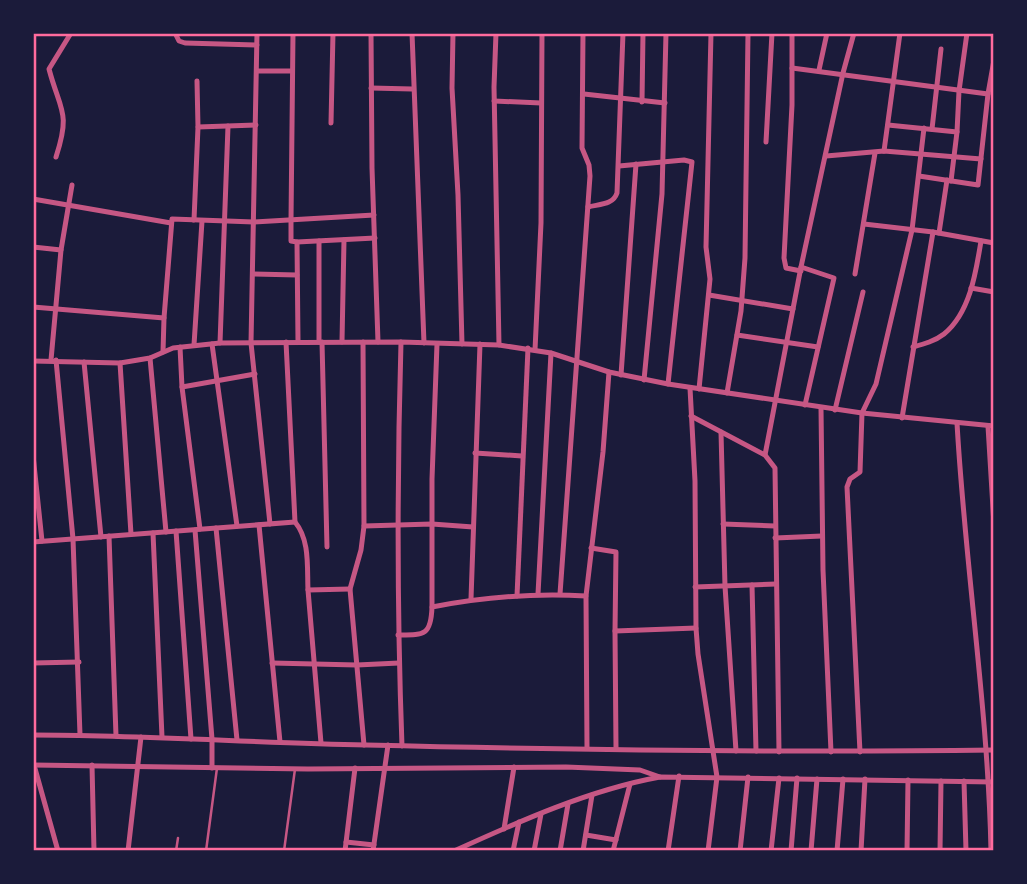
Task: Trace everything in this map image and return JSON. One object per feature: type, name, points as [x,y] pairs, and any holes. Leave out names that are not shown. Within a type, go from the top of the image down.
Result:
[{"type":"street","points":[[56,157],[65,124],[61,102],[49,69],[71,33]]},
{"type":"street","points":[[175,33],[179,41],[185,43],[257,45]]},
{"type":"street","points":[[227,33],[227,44]]},
{"type":"street","points":[[257,33],[251,343],[270,524]]},
{"type":"street","points":[[293,33],[291,241],[298,243],[374,238]]},
{"type":"street","points":[[331,123],[333,33]]},
{"type":"street","points":[[371,33],[378,342]]},
{"type":"street","points":[[412,33],[412,89],[424,343]]},
{"type":"street","points":[[453,33],[452,88],[462,344]]},
{"type":"street","points":[[496,33],[499,345]]},
{"type":"street","points":[[517,596],[522,456],[541,223],[542,33]]},
{"type":"street","points":[[560,594],[589,206],[589,165],[582,148],[583,33]]},
{"type":"street","points":[[589,206],[615,198],[623,33]]},
{"type":"street","points":[[642,102],[643,33]]},
{"type":"street","points":[[644,380],[663,161],[666,33]]},
{"type":"street","points":[[699,389],[709,295],[710,261],[706,247],[711,33]]},
{"type":"street","points":[[727,393],[742,299],[745,258],[748,33]]},
{"type":"street","points":[[766,142],[772,33]]},
{"type":"street","points":[[792,33],[784,258],[786,268],[828,274],[834,278],[805,405]]},
{"type":"street","points":[[819,70],[827,33]]},
{"type":"street","points":[[765,455],[801,269],[854,33]]},
{"type":"street","points":[[884,151],[900,33]]},
{"type":"street","points":[[902,418],[936,233],[955,157],[959,91],[967,33]]},
{"type":"street","points":[[932,129],[941,49]]},
{"type":"street","points":[[919,176],[978,185],[994,60]]},
{"type":"street","points":[[792,68],[988,94]]},
{"type":"street","points":[[257,71],[292,71]]},
{"type":"street","points":[[194,220],[197,81]]},
{"type":"street","points":[[371,88],[412,89]]},
{"type":"street","points":[[584,94],[665,103]]},
{"type":"street","points":[[495,101],[541,103]]},
{"type":"street","points":[[198,127],[256,125]]},
{"type":"street","points":[[888,125],[957,132]]},
{"type":"street","points":[[220,343],[228,126]]},
{"type":"street","points":[[860,752],[847,487],[850,478],[860,472],[862,414],[876,384],[912,230],[924,128]]},
{"type":"street","points":[[826,156],[884,151],[981,159]]},
{"type":"street","points":[[855,274],[875,153]]},
{"type":"street","points":[[618,166],[689,160],[692,165],[668,384]]},
{"type":"street","points":[[621,375],[636,164]]},
{"type":"street","points":[[72,185],[61,250],[53,360],[73,539],[80,735]]},
{"type":"street","points":[[33,199],[171,223]]},
{"type":"street","points":[[163,352],[172,219],[254,222],[374,215]]},
{"type":"street","points":[[194,345],[202,220]]},
{"type":"street","points":[[864,224],[994,243]]},
{"type":"street","points":[[342,342],[344,240]]},
{"type":"street","points":[[320,241],[320,342],[327,547]]},
{"type":"street","points":[[913,347],[946,333],[959,316],[971,288],[981,241]]},
{"type":"street","points":[[298,243],[298,341]]},
{"type":"street","points":[[33,247],[61,250]]},
{"type":"street","points":[[253,274],[297,275]]},
{"type":"street","points":[[971,288],[994,292]]},
{"type":"street","points":[[835,410],[863,292]]},
{"type":"street","points":[[709,295],[793,309]]},
{"type":"street","points":[[33,307],[164,318]]},
{"type":"street","points":[[737,335],[818,347]]},
{"type":"street","points":[[33,361],[120,363],[150,358],[180,347],[220,343],[298,341],[499,345],[551,353],[609,372],[690,388],[862,414],[991,426],[994,525]]},
{"type":"street","points":[[286,342],[295,522],[303,533],[305,542],[321,743]]},
{"type":"street","points":[[363,342],[364,526],[361,550],[350,589],[364,745]]},
{"type":"street","points":[[401,342],[397,524],[402,746]]},
{"type":"street","points":[[212,344],[237,526]]},
{"type":"street","points":[[398,635],[419,635],[430,625],[438,344]]},
{"type":"street","points":[[471,599],[480,344]]},
{"type":"street","points":[[180,347],[215,768]]},
{"type":"street","points":[[538,594],[551,353]]},
{"type":"street","points":[[150,358],[166,532]]},
{"type":"street","points":[[83,362],[101,537]]},
{"type":"street","points":[[120,363],[131,534]]},
{"type":"street","points":[[587,748],[586,596],[609,372]]},
{"type":"street","points":[[182,387],[256,374]]},
{"type":"street","points":[[690,388],[695,481],[696,628],[717,777],[708,851]]},
{"type":"street","points":[[821,408],[822,536],[831,752]]},
{"type":"street","points":[[691,416],[765,455],[775,468],[779,752]]},
{"type":"street","points":[[957,423],[962,513],[990,752],[991,851]]},
{"type":"street","points":[[721,432],[725,586],[736,751]]},
{"type":"street","points":[[475,453],[522,456]]},
{"type":"street","points":[[33,455],[42,541]]},
{"type":"street","points":[[33,542],[295,522]]},
{"type":"street","points":[[364,526],[432,524],[473,527]]},
{"type":"street","points":[[723,524],[775,526]]},
{"type":"street","points":[[259,525],[280,742]]},
{"type":"street","points":[[216,528],[237,740]]},
{"type":"street","points":[[176,531],[191,739]]},
{"type":"street","points":[[153,533],[162,737]]},
{"type":"street","points":[[109,536],[117,736]]},
{"type":"street","points":[[775,538],[822,536]]},
{"type":"street","points":[[591,548],[616,552],[616,748]]},
{"type":"street","points":[[695,587],[776,584]]},
{"type":"street","points":[[752,585],[756,751]]},
{"type":"street","points":[[309,590],[350,589]]},
{"type":"street","points":[[432,607],[471,599],[538,594],[586,596]]},
{"type":"street","points":[[615,631],[696,628]]},
{"type":"street","points":[[33,663],[79,662]]},
{"type":"street","points":[[272,663],[399,663]]},
{"type":"street","points":[[33,736],[162,737],[402,746],[779,752],[990,752]]},
{"type":"street","points":[[128,851],[141,737]]},
{"type":"street","points":[[346,842],[373,848],[388,745]]},
{"type":"street","points":[[58,851],[34,765],[295,769],[514,767],[640,770],[660,777]]},
{"type":"street","points":[[92,765],[93,851]]},
{"type":"street","points":[[504,829],[514,767]]},
{"type":"street","points":[[345,851],[355,768]]},
{"type":"street","points":[[668,851],[679,776]]},
{"type":"street","points":[[454,851],[519,822],[592,795],[660,777],[991,780]]},
{"type":"street","points":[[740,851],[748,777]]},
{"type":"street","points":[[771,851],[779,778]]},
{"type":"street","points":[[791,851],[797,778]]},
{"type":"street","points":[[811,851],[817,779]]},
{"type":"street","points":[[837,851],[843,779]]},
{"type":"street","points":[[861,851],[865,779]]},
{"type":"street","points":[[907,851],[908,780]]},
{"type":"street","points":[[940,851],[941,781]]},
{"type":"street","points":[[964,781],[966,851]]},
{"type":"street","points":[[613,851],[630,784]]},
{"type":"street","points":[[583,851],[592,795]]},
{"type":"street","points":[[560,851],[568,804]]},
{"type":"street","points":[[534,851],[541,814]]},
{"type":"street","points":[[513,851],[519,822]]},
{"type":"street","points":[[586,835],[616,840]]},
{"type":"lane","points":[[206,851],[215,768]]},
{"type":"lane","points":[[284,851],[295,769]]},
{"type":"lane","points":[[176,851],[178,838]]}]
